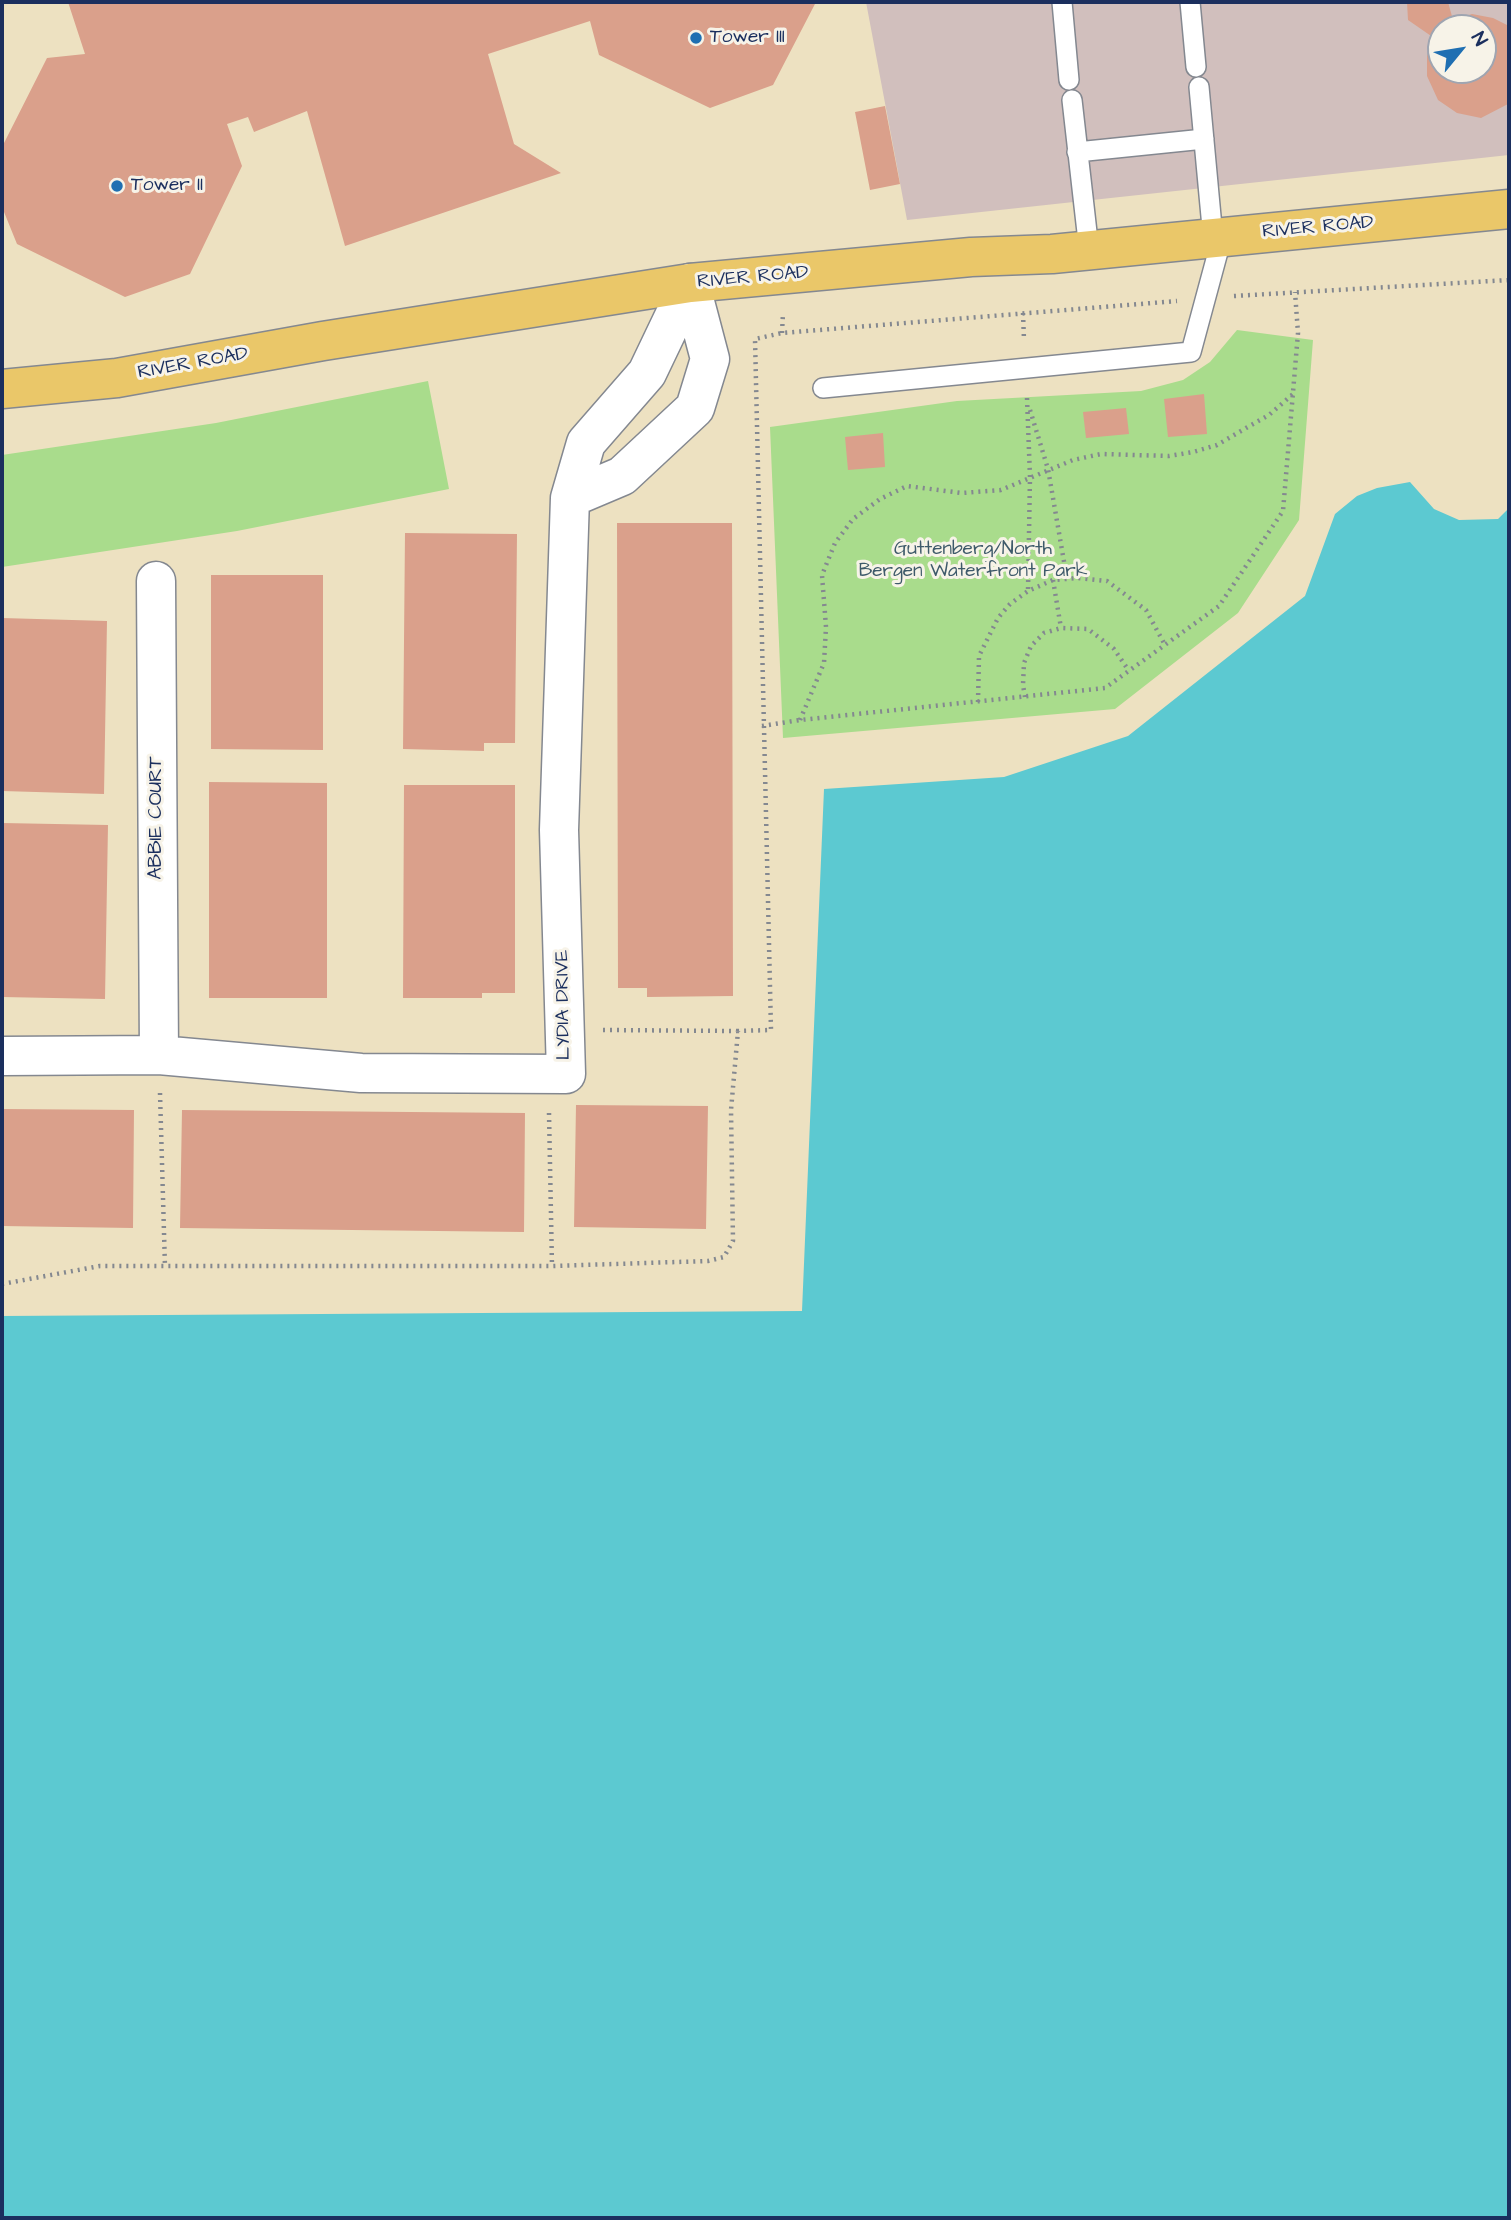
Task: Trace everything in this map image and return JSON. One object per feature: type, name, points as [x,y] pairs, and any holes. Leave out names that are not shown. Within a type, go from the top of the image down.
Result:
[{"type":"main road","name":"RIVER ROAD","points":[[2,389],[117,378],[323,341],[690,283],[971,257],[1090,250],[1509,209]]},
{"type":"street","name":"LYDIA DRIVE","points":[[2,1056],[159,1055],[361,1073],[566,1074],[559,830],[570,498],[586,443],[647,373],[690,283]]},
{"type":"street","points":[[570,498],[622,476],[695,408],[710,359],[690,283]]},
{"type":"street","name":"ABBIE COURT","points":[[156,581],[159,1055]]},
{"type":"lane","points":[[1062,2],[1069,80]]},
{"type":"lane","points":[[1190,2],[1196,67]]},
{"type":"lane","points":[[823,388],[1191,352],[1218,237],[1199,87]]},
{"type":"lane","points":[[1072,100],[1090,250]]},
{"type":"lane","points":[[1077,152],[1204,139]]},
{"type":"path","points":[[565,1030],[771,1030],[755,338],[782,333],[1295,292],[1509,280]]},
{"type":"path","points":[[762,726],[1105,688],[1219,606],[1283,511],[1298,333],[1295,292]]},
{"type":"path","points":[[800,720],[824,663],[827,627],[822,575],[835,543],[853,519],[880,499],[907,486],[962,493],[1000,490],[1073,460],[1101,454],[1168,456],[1217,445],[1269,415],[1293,394]]},
{"type":"path","points":[[1028,591],[1030,477],[1027,403],[1048,469],[1067,579]]},
{"type":"path","points":[[978,702],[979,656],[998,618],[1010,604],[1028,591],[1053,580],[1107,581],[1146,610],[1165,645]]},
{"type":"path","points":[[1053,580],[1062,628]]},
{"type":"path","points":[[1025,697],[1024,663],[1031,646],[1044,634],[1062,628],[1088,629],[1114,649],[1129,671]]},
{"type":"path","points":[[2,1284],[100,1266],[552,1266],[708,1261],[724,1257],[733,1241],[731,1110],[738,1031]]},
{"type":"path","points":[[159,1055],[165,1267]]},
{"type":"path","points":[[548,1074],[552,1266]]},
{"type":"shaded area","points":[[866,2],[1509,2],[1509,155],[907,220]]},
{"type":"green space","name":"Guttenberg/North Bergen Waterfront Park","points":[[1237,330],[1313,340],[1299,520],[1238,613],[1115,709],[783,738],[770,427],[957,401],[1141,391],[1183,380],[1210,362]]},
{"type":"green space","points":[[428,381],[449,489],[237,531],[2,567],[2,455],[216,423]]},
{"type":"water","points":[[1410,482],[1434,509],[1459,520],[1498,519],[1509,508],[1509,2218],[2,2218],[2,1316],[802,1311],[824,789],[1004,777],[1128,736],[1305,596],[1335,514],[1357,496],[1377,488]]},
{"type":"building","points":[[68,2],[816,2],[773,85],[710,108],[599,55],[590,21],[488,54],[514,144],[561,173],[345,246],[307,111],[254,132],[248,117],[227,124],[242,166],[190,274],[125,297],[17,244],[2,207],[2,147],[47,58],[85,54]]},
{"type":"building","points":[[1407,2],[1448,2],[1451,14],[1427,14],[1427,33],[1408,20]]},
{"type":"building","points":[[1497,20],[1509,26],[1508,104],[1481,118],[1457,113],[1438,100],[1431,84],[1497,84]]},
{"type":"building","points":[[885,106],[900,184],[870,190],[855,112]]},
{"type":"building","points":[[1204,394],[1207,434],[1168,437],[1164,399]]},
{"type":"building","points":[[1126,408],[1129,434],[1086,438],[1083,412]]},
{"type":"building","points":[[883,433],[885,467],[848,470],[845,437]]},
{"type":"building","points":[[617,523],[732,523],[733,996],[647,997],[647,988],[618,988]]},
{"type":"building","points":[[405,533],[517,534],[515,743],[484,743],[484,751],[403,749]]},
{"type":"building","points":[[211,575],[323,575],[323,750],[211,749]]},
{"type":"building","points":[[2,618],[107,621],[104,794],[2,791]]},
{"type":"building","points":[[209,782],[327,783],[327,998],[209,998]]},
{"type":"building","points":[[404,785],[515,785],[515,993],[482,993],[482,998],[403,998]]},
{"type":"building","points":[[2,823],[108,825],[105,999],[2,997]]},
{"type":"building","points":[[576,1105],[708,1106],[706,1229],[574,1227]]},
{"type":"building","points":[[2,1109],[134,1110],[133,1228],[2,1226]]},
{"type":"building","points":[[182,1110],[525,1113],[524,1232],[180,1228]]},
{"type":"place","name":"Tower III","points":[[696,38]]},
{"type":"place","name":"Tower II","points":[[117,186]]}]
